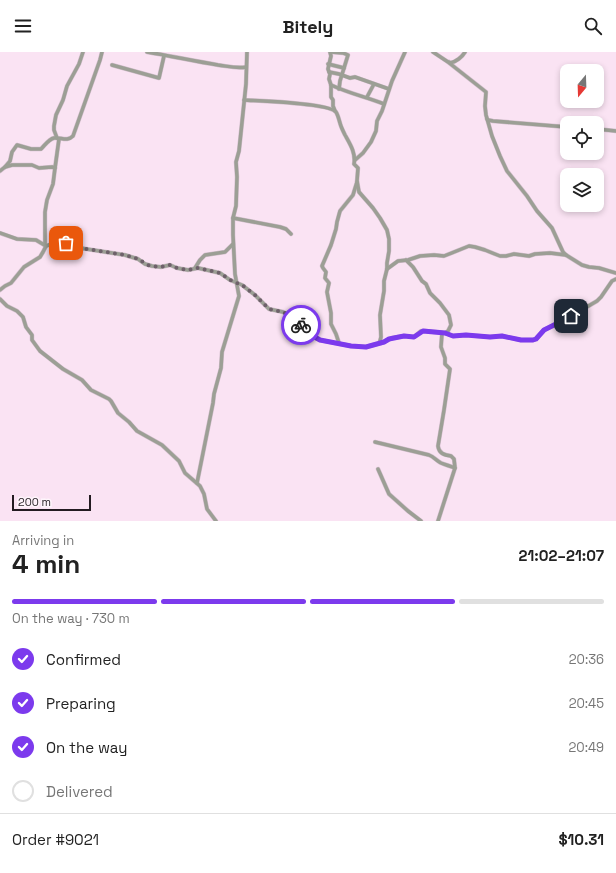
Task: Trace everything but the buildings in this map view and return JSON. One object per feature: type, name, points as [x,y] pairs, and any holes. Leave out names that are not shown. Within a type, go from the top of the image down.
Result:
[{"type":"street","points":[[0,290],[11,283],[24,267],[40,257],[46,246],[45,212],[47,200],[53,184],[58,139],[54,130],[56,115],[63,100],[67,86],[79,64],[83,52]]},
{"type":"street","points":[[0,171],[10,161],[12,152],[17,145],[31,149],[41,149],[51,139],[67,140],[72,138],[102,52]]},
{"type":"street","points":[[147,52],[229,67],[246,67]]},
{"type":"street","points":[[197,483],[214,394],[221,368],[222,352],[238,301],[239,292],[235,274],[233,244],[233,218],[236,206],[236,162],[239,151],[247,52]]},
{"type":"street","points":[[339,89],[348,57],[347,55],[341,53],[330,52],[331,56],[328,69],[331,85],[331,97],[341,126],[352,146],[355,160],[354,164],[358,169],[359,192],[380,218],[388,235],[389,251],[380,315],[381,343]]},
{"type":"street","points":[[355,160],[363,153],[371,142],[389,89],[405,52]]},
{"type":"street","points":[[433,52],[486,92],[485,106],[487,119],[494,141],[507,171],[537,211],[552,228],[566,255],[589,268],[599,268],[616,273]]},
{"type":"street","points":[[448,62],[454,62],[465,52]]},
{"type":"street","points":[[112,65],[159,78],[164,56]]},
{"type":"street","points":[[328,64],[344,68]]},
{"type":"street","points":[[336,73],[337,66]]},
{"type":"street","points":[[329,72],[350,78],[355,77],[389,89]]},
{"type":"street","points":[[367,97],[374,84]]},
{"type":"street","points":[[331,85],[384,104]]},
{"type":"street","points":[[244,100],[300,103],[324,107],[335,111]]},
{"type":"street","points":[[487,119],[493,122],[560,127]]},
{"type":"street","points":[[604,130],[616,131]]},
{"type":"street","points":[[5,167],[12,165],[32,165],[39,168],[55,168]]},
{"type":"street","points":[[339,343],[331,324],[330,304],[327,292],[329,283],[326,278],[326,272],[322,266],[331,245],[340,211],[351,198],[358,181]]},
{"type":"street","points":[[233,218],[280,227],[286,229],[291,234]]},
{"type":"street","points":[[0,233],[18,239],[36,240],[46,246]]},
{"type":"street","points":[[46,246],[57,242],[62,242],[75,247],[125,255],[138,259],[152,266],[160,267],[170,265],[187,270],[195,268],[220,273],[230,280],[242,285],[269,309],[287,314],[316,338],[351,346],[366,347],[394,338],[404,336],[414,337],[423,331],[444,333],[453,336],[502,336],[521,340],[533,340],[536,339],[544,330],[575,314],[578,309],[585,308],[597,301],[612,281],[616,279]]},
{"type":"street","points":[[195,268],[202,256],[225,252],[233,244]]},
{"type":"street","points":[[387,269],[396,262],[408,260],[421,255],[444,256],[468,246],[485,250],[500,256],[514,254],[529,256],[534,254],[550,253],[566,255]]},
{"type":"street","points":[[406,260],[426,284],[430,293],[449,315],[451,325],[449,330],[444,333],[440,345],[445,364],[450,369],[438,449],[444,455],[451,456],[454,459],[455,468],[438,521]]},
{"type":"street","points":[[0,299],[23,318],[26,328],[32,335],[32,340],[40,351],[63,369],[82,380],[91,390],[109,399],[118,413],[137,431],[162,445],[179,461],[185,473],[200,486],[204,494],[207,509],[216,521]]},
{"type":"street","points":[[375,442],[429,455],[441,463],[455,468]]},
{"type":"street","points":[[378,469],[389,494],[408,512],[421,521]]},
{"type":"way so far","points":[[66,243],[80,248],[125,255],[138,259],[152,266],[163,267],[170,265],[188,270],[198,268],[223,274],[232,281],[242,285],[269,309],[283,312],[301,325]]},
{"type":"route","points":[[301,325],[320,340],[351,346],[366,347],[389,339],[404,336],[414,337],[421,331],[445,333],[453,336],[502,336],[521,340],[533,340],[536,339],[544,330],[571,316]]}]
